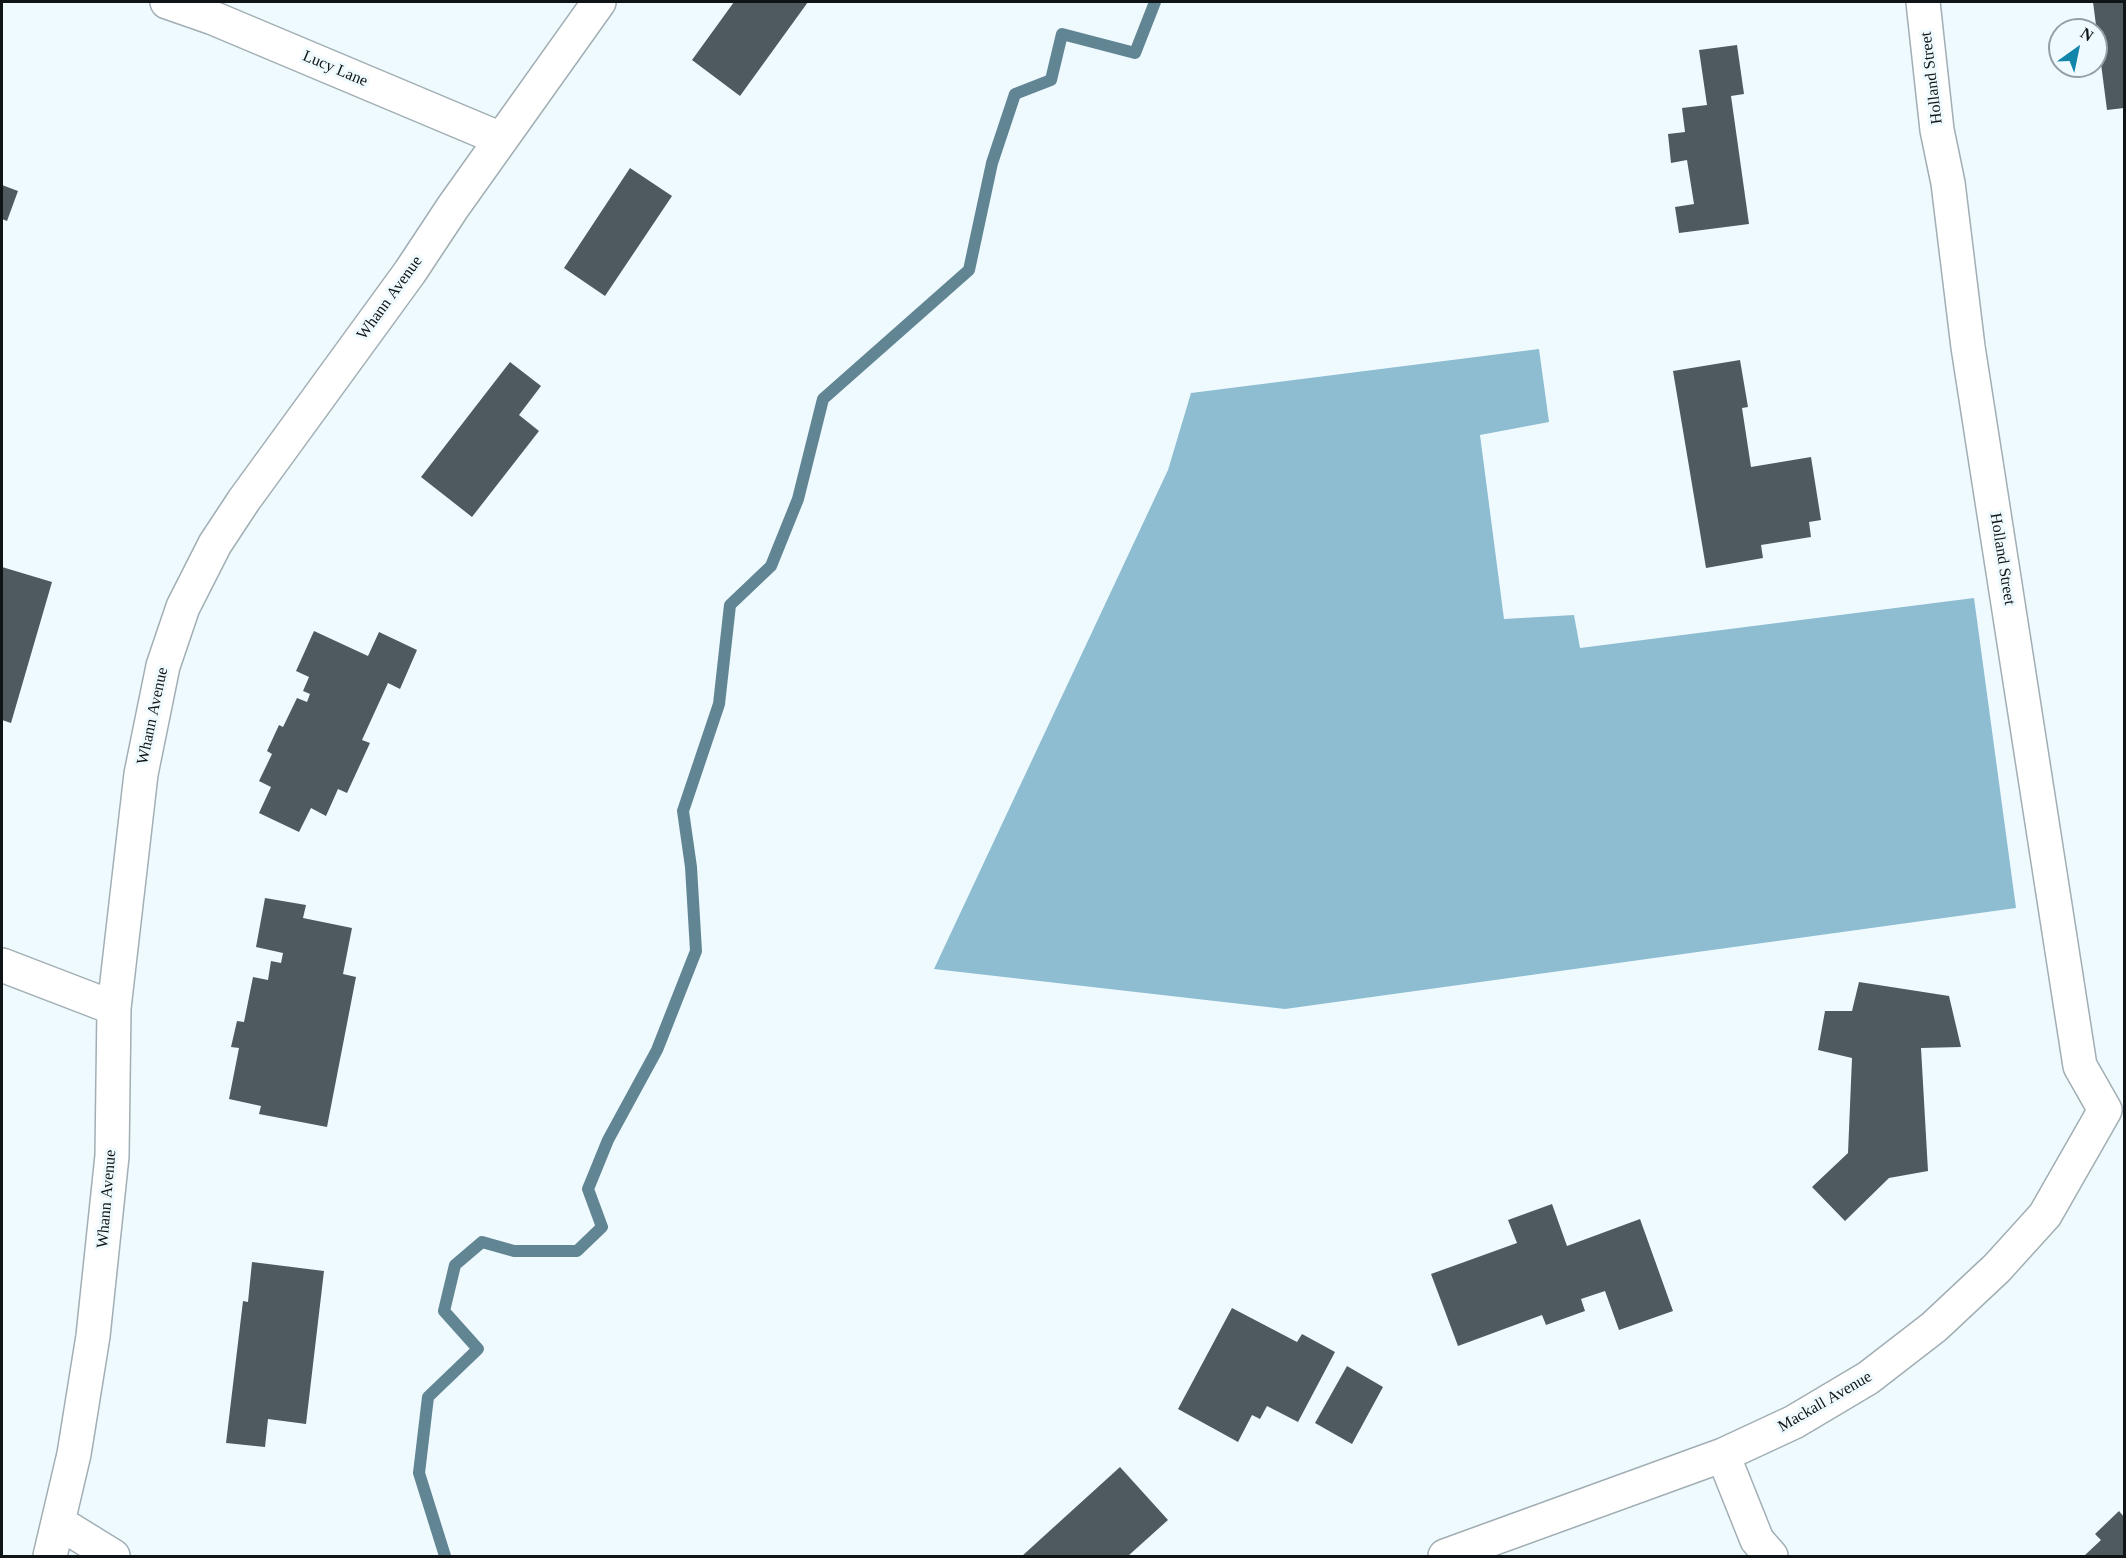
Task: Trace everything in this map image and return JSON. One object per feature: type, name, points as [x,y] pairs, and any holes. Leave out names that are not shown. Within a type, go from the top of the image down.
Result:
[{"type":"street","name":"Lucy Lane","points":[[167,2],[213,18],[501,139]]},
{"type":"street","name":"Whann Avenue","points":[[50,1557],[74,1454],[93,1336],[112,1156],[114,1008],[141,774],[163,666],[183,608],[215,544],[244,500],[410,272],[599,2]]},
{"type":"street","name":"Holland Street","points":[[1923,2],[1968,347],[2080,1066],[2105,1110]]},
{"type":"street","points":[[2,964],[114,1008]]},
{"type":"street","name":"Mackall Avenue","points":[[1445,1557],[1723,1455],[1794,1422],[1868,1378],[1934,1328],[1997,1268],[2045,1215],[2105,1110]]},
{"type":"street","points":[[1723,1455],[1756,1540],[1771,1557]]},
{"type":"street","points":[[58,1522],[113,1557]]},
{"type":"shaded area","points":[[1539,349],[1549,422],[1480,435],[1504,619],[1574,615],[1580,648],[1974,598],[2016,908],[1285,1009],[934,969],[1168,470],[1191,393]]},
{"type":"building","points":[[734,2],[808,2],[740,96],[692,60]]},
{"type":"building","points":[[2093,2],[2124,2],[2124,108],[2107,110],[2103,78],[2108,78],[2108,18],[2095,18]]},
{"type":"building","points":[[1737,45],[1744,94],[1731,96],[1749,224],[1679,233],[1675,207],[1694,204],[1687,160],[1671,163],[1668,134],[1685,132],[1682,108],[1707,105],[1699,50]]},
{"type":"building","points":[[630,168],[672,196],[605,296],[564,268]]},
{"type":"building","points":[[2,185],[18,191],[7,221],[2,219]]},
{"type":"building","points":[[1740,360],[1748,407],[1742,408],[1751,467],[1811,457],[1821,520],[1809,522],[1811,537],[1761,545],[1763,558],[1706,568],[1673,371]]},
{"type":"building","points":[[510,362],[541,386],[519,415],[539,431],[472,517],[421,477]]},
{"type":"building","points":[[2,567],[52,582],[11,723],[2,720]]},
{"type":"building","points":[[314,631],[368,656],[379,632],[417,650],[400,689],[388,683],[362,740],[370,743],[347,793],[338,789],[326,816],[311,808],[299,832],[259,813],[271,787],[259,781],[272,754],[267,751],[279,725],[283,727],[297,698],[307,702],[310,694],[303,691],[309,677],[296,671]]},
{"type":"building","points":[[265,898],[306,905],[303,918],[352,928],[343,974],[356,977],[327,1127],[259,1114],[261,1106],[229,1099],[239,1048],[231,1047],[237,1021],[244,1022],[253,977],[268,980],[271,961],[281,963],[283,953],[256,947]]},
{"type":"building","points":[[1859,982],[1949,996],[1961,1047],[1921,1048],[1928,1171],[1889,1178],[1845,1221],[1812,1187],[1848,1153],[1852,1058],[1818,1050],[1825,1011],[1852,1011]]},
{"type":"building","points":[[1552,1204],[1567,1246],[1640,1219],[1673,1311],[1619,1330],[1605,1291],[1581,1299],[1585,1311],[1546,1325],[1542,1315],[1458,1346],[1431,1274],[1517,1243],[1508,1220]]},
{"type":"building","points":[[252,1262],[324,1271],[306,1424],[268,1419],[265,1447],[226,1443],[243,1301],[248,1302]]},
{"type":"building","points":[[1232,1308],[1297,1342],[1302,1334],[1335,1352],[1298,1422],[1267,1406],[1260,1419],[1252,1415],[1238,1442],[1178,1409]]},
{"type":"building","points":[[1347,1366],[1383,1387],[1352,1444],[1315,1423]]},
{"type":"building","points":[[1120,1467],[1168,1520],[1128,1556],[1022,1556]]},
{"type":"building","points":[[2119,1511],[2124,1517],[2124,1556],[2084,1556],[2101,1540],[2095,1534]]},
{"type":"waterway","points":[[445,1556],[419,1473],[428,1397],[478,1349],[444,1311],[455,1265],[482,1242],[514,1251],[577,1251],[602,1227],[588,1189],[608,1140],[657,1050],[696,951],[691,867],[683,811],[719,704],[730,605],[771,566],[798,499],[823,399],[969,270],[992,163],[1015,94],[1051,80],[1062,34],[1135,53],[1155,2]]}]
